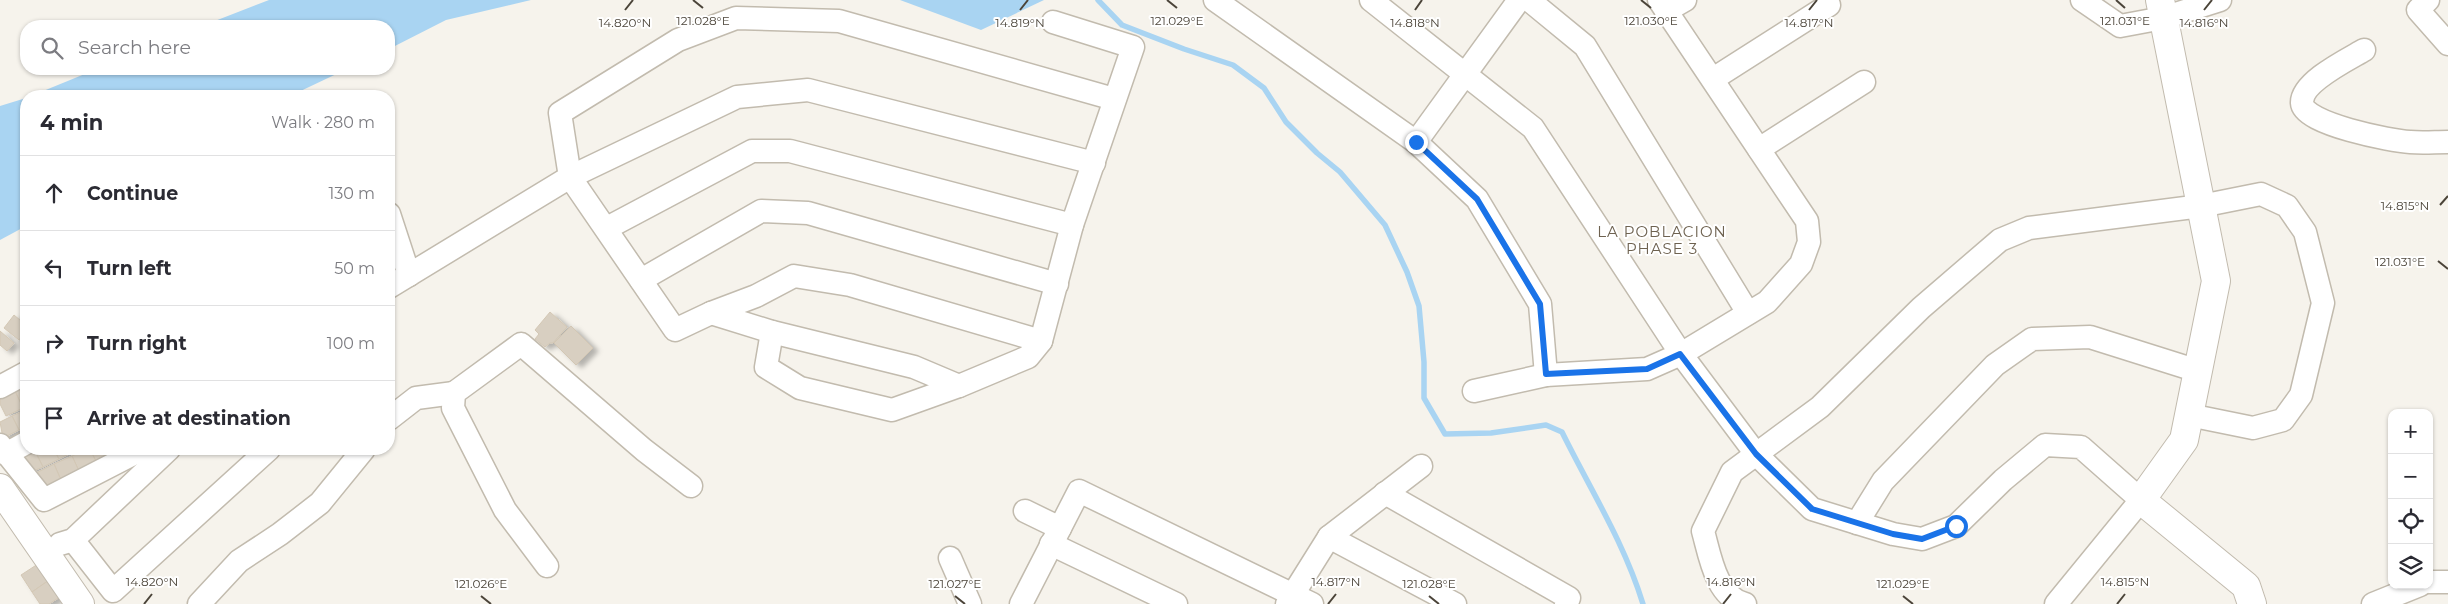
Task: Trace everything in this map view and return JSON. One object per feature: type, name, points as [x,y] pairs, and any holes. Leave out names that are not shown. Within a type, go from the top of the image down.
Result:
[{"type":"street","points":[[1215,0],[1416,142],[1477,199],[1540,304],[1546,374]]},
{"type":"street","points":[[1371,0],[1533,128],[1680,354],[1756,454],[1812,509],[1893,534],[1922,539],[1956,526],[2002,480],[2044,446],[2081,447],[2141,500],[2246,586],[2252,604]]},
{"type":"street","points":[[1416,142],[1519,0]]},
{"type":"street","points":[[1529,0],[1585,46],[1748,313]]},
{"type":"street","points":[[2082,0],[2120,26],[2161,9],[2220,0]]},
{"type":"street","points":[[2428,0],[2418,10],[2448,44]]},
{"type":"street","points":[[1474,391],[1546,374],[1647,369],[1680,354],[1766,302],[1801,264],[1809,242],[1807,221],[1712,80],[1670,4]]},
{"type":"street","points":[[1712,80],[1829,5]]},
{"type":"street","points":[[2056,604],[2141,500],[2184,440],[2216,281],[2161,9]]},
{"type":"street","points":[[1041,341],[850,285],[794,276],[756,296],[711,312],[675,330],[607,228],[570,177],[560,113],[678,40],[736,18],[839,21],[1114,99]]},
{"type":"street","points":[[772,332],[766,367],[800,388],[892,410],[959,386],[1028,357],[1041,341],[1072,225],[1133,47],[1053,22]]},
{"type":"street","points":[[2364,50],[2332,68],[2318,79],[2302,100],[2304,109],[2323,121],[2344,129],[2408,142],[2448,142]]},
{"type":"street","points":[[1759,149],[1864,82]]},
{"type":"street","points":[[395,283],[570,177],[737,97],[808,90],[1094,163]]},
{"type":"street","points":[[607,228],[752,151],[790,151],[1072,225]]},
{"type":"street","points":[[1745,604],[1736,602],[1716,576],[1703,531],[1732,472],[1820,407],[1921,308],[2000,240],[2029,228],[2201,206],[2261,194],[2287,206],[2305,232],[2323,303],[2301,395],[2283,420],[2253,428],[2189,415]]},
{"type":"street","points":[[641,280],[761,211],[808,213],[1057,284]]},
{"type":"street","points":[[395,231],[410,274]]},
{"type":"street","points":[[711,312],[772,332],[914,367],[959,386]]},
{"type":"street","points":[[1857,523],[1883,481],[1995,365],[2032,338],[2090,337],[2198,371]]},
{"type":"street","points":[[395,414],[416,398],[454,393],[521,344],[644,450],[691,486]]},
{"type":"street","points":[[0,387],[20,376]]},
{"type":"street","points":[[454,393],[453,408],[505,510],[547,566]]},
{"type":"street","points":[[20,445],[3,450],[44,500],[131,455]]},
{"type":"street","points":[[45,552],[73,540],[163,455]]},
{"type":"street","points":[[73,540],[113,591],[262,455]]},
{"type":"street","points":[[199,604],[239,561],[280,534],[320,503],[359,455]]},
{"type":"street","points":[[1026,602],[1079,491],[1297,601],[1329,536],[1422,466]]},
{"type":"street","points":[[0,488],[80,604]]},
{"type":"street","points":[[1384,493],[1569,598],[1566,604]]},
{"type":"street","points":[[1025,511],[1056,536],[1176,604]]},
{"type":"street","points":[[1329,536],[1455,604]]},
{"type":"street","points":[[950,558],[970,604]]},
{"type":"street","points":[[2433,582],[2448,582]]},
{"type":"street","points":[[2383,602],[2411,589]]},
{"type":"water","points":[[269,0],[531,0],[446,20],[395,46],[395,20],[217,20]]},
{"type":"water","points":[[900,0],[1044,0],[981,30]]},
{"type":"water","points":[[82,75],[334,75],[303,90],[46,90]]},
{"type":"water","points":[[20,100],[20,229],[0,240],[0,106]]},
{"type":"building","points":[[550,312],[567,327],[553,343],[545,347],[535,339],[539,334],[535,330]]},
{"type":"building","points":[[14,315],[20,320],[19,340],[4,328]]},
{"type":"building","points":[[571,326],[593,348],[576,365],[554,343]]},
{"type":"building","points":[[0,331],[14,343],[7,351],[0,345]]},
{"type":"building","points":[[20,384],[20,402],[13,387]]},
{"type":"building","points":[[13,387],[20,402],[20,409],[6,416],[0,404],[0,393]]},
{"type":"building","points":[[20,413],[19,430],[12,416]]},
{"type":"building","points":[[12,416],[19,430],[3,438],[0,422]]},
{"type":"building","points":[[20,452],[20,455],[37,455],[43,467],[26,474],[16,453]]},
{"type":"building","points":[[37,455],[57,455],[59,459],[43,467]]},
{"type":"building","points":[[57,455],[67,455],[59,459]]},
{"type":"building","points":[[93,455],[97,463],[79,471],[72,456]]},
{"type":"building","points":[[93,455],[114,455],[97,463]]},
{"type":"building","points":[[72,456],[79,471],[61,480],[54,464]]},
{"type":"building","points":[[54,464],[61,480],[43,488],[36,473]]},
{"type":"building","points":[[41,562],[52,578],[32,592],[21,575]]},
{"type":"building","points":[[52,578],[63,595],[49,604],[40,604],[32,592]]},
{"type":"waterway","points":[[1098,0],[1122,25],[1184,49],[1233,65],[1264,88],[1286,122],[1317,153],[1340,172],[1385,225],[1407,272],[1419,306],[1424,362],[1424,398],[1445,434],[1491,433],[1546,425],[1562,432],[1616,537],[1643,604]]},
{"type":"district","name":"LA POBLACION PHASE 3","points":[[1662,240]]},
{"type":"route","points":[[1416,142],[1477,199],[1540,304],[1546,374],[1647,369],[1680,354],[1756,454],[1812,509],[1893,534],[1922,539],[1956,526]]}]
